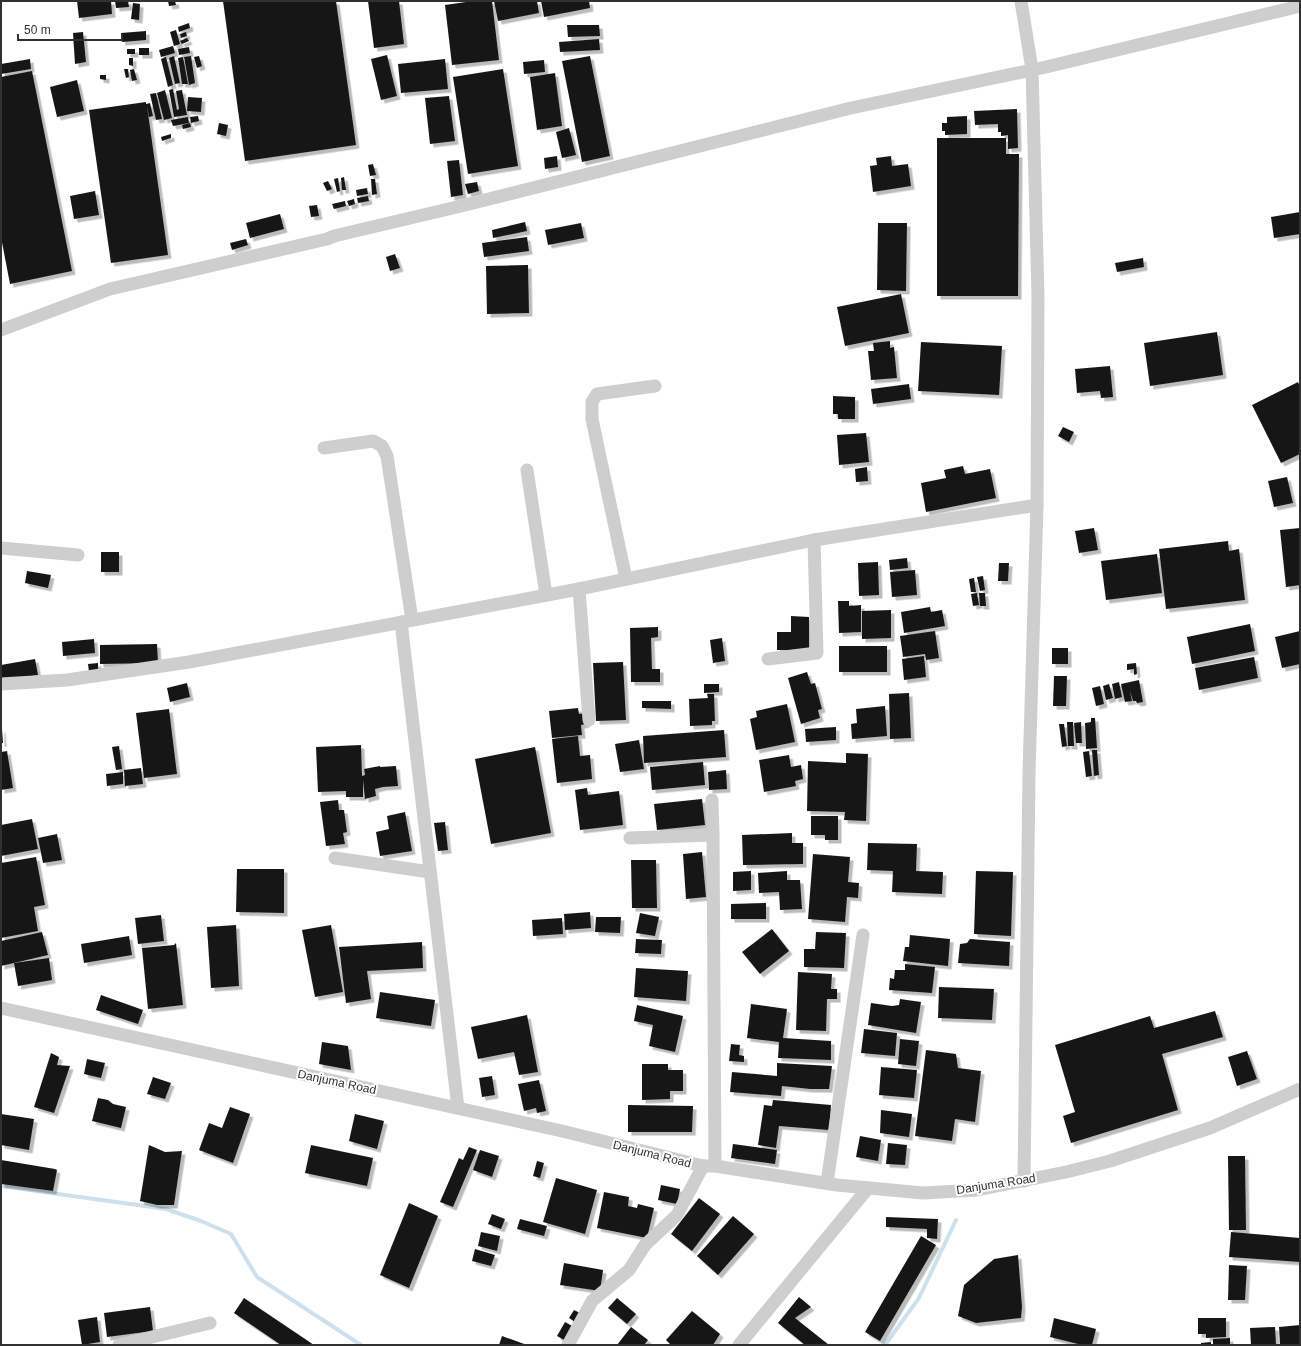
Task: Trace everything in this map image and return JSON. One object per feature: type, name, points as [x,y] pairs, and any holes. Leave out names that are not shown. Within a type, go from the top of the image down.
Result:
[{"type":"street","points":[[1021,1],[1032,69],[1038,296],[1037,505],[1029,773],[1024,1181]]},
{"type":"street","points":[[1,330],[110,289],[327,239],[334,236],[457,207],[851,108],[1053,65],[1300,6]]},
{"type":"street","points":[[626,579],[592,419],[592,402],[596,394],[655,386]]},
{"type":"street","points":[[324,448],[373,441],[382,446],[387,456],[406,621],[430,872],[458,1108]]},
{"type":"street","points":[[526,470],[546,595]]},
{"type":"street","points":[[1,684],[67,680],[182,663],[579,589],[814,540],[1037,505]]},
{"type":"street","points":[[768,659],[817,653],[814,540]]},
{"type":"street","points":[[1,548],[78,555]]},
{"type":"street","points":[[579,589],[589,720]]},
{"type":"street","points":[[568,1345],[592,1301],[629,1270],[645,1245],[677,1215],[709,1166],[713,835],[712,800]]},
{"type":"street","points":[[630,838],[713,835]]},
{"type":"street","points":[[335,858],[430,872]]},
{"type":"street","points":[[827,1183],[864,935]]},
{"type":"street","name":"Danjuma Road","points":[[1,1008],[562,1131],[709,1166],[827,1183],[923,1193],[977,1190],[1110,1162],[1210,1128],[1300,1089]]},
{"type":"street","points":[[739,1345],[868,1188]]},
{"type":"street","points":[[119,1345],[210,1323]]},
{"type":"building","points":[[77,1],[111,1],[112,14],[79,18]]},
{"type":"building","points":[[115,1],[128,1],[129,7],[116,8]]},
{"type":"building","points":[[168,1],[175,1],[176,5],[169,6]]},
{"type":"building","points":[[223,1],[336,1],[356,145],[245,161]]},
{"type":"building","points":[[368,1],[399,1],[404,44],[374,48]]},
{"type":"building","points":[[473,1],[492,1],[499,60],[452,65],[445,5]]},
{"type":"building","points":[[494,1],[537,1],[539,13],[498,21]]},
{"type":"building","points":[[541,1],[589,1],[590,8],[544,17]]},
{"type":"building","points":[[133,3],[140,4],[139,20],[131,19]]},
{"type":"building","points":[[189,23],[190,28],[179,32],[178,27]]},
{"type":"building","points":[[567,25],[599,25],[600,36],[568,37]]},
{"type":"building","points":[[176,30],[180,44],[174,46],[170,32]]},
{"type":"building","points":[[146,31],[146,40],[122,42],[121,33]]},
{"type":"building","points":[[83,32],[86,62],[75,64],[73,33]]},
{"type":"building","points":[[186,32],[187,36],[181,38],[180,34]]},
{"type":"building","points":[[187,38],[189,41],[182,44],[180,41]]},
{"type":"building","points":[[599,39],[600,50],[560,52],[559,42]]},
{"type":"building","points":[[173,46],[175,53],[161,57],[159,50]]},
{"type":"building","points":[[189,47],[190,53],[179,55],[178,49]]},
{"type":"building","points":[[139,48],[149,48],[149,55],[139,55]]},
{"type":"building","points":[[127,49],[135,49],[135,54],[127,54]]},
{"type":"building","points":[[387,55],[397,96],[381,100],[371,59]]},
{"type":"building","points":[[174,56],[180,83],[175,84],[169,58]]},
{"type":"building","points":[[191,56],[195,83],[189,85],[184,57]]},
{"type":"building","points":[[199,56],[202,66],[197,68],[194,57]]},
{"type":"building","points":[[590,56],[610,156],[582,162],[562,61]]},
{"type":"building","points":[[166,57],[173,85],[168,87],[161,59]]},
{"type":"building","points":[[183,57],[188,84],[182,84],[178,58]]},
{"type":"building","points":[[129,58],[133,58],[133,66],[129,65]]},
{"type":"building","points":[[30,59],[31,69],[1,74],[1,64]]},
{"type":"building","points":[[445,59],[448,89],[401,93],[398,64]]},
{"type":"building","points":[[544,60],[545,72],[524,74],[523,62]]},
{"type":"building","points":[[124,69],[128,69],[129,77],[126,78]]},
{"type":"building","points":[[134,69],[137,80],[132,81],[130,70]]},
{"type":"building","points":[[503,69],[518,166],[468,174],[453,77]]},
{"type":"building","points":[[32,71],[72,271],[10,284],[1,237],[1,77]]},
{"type":"building","points":[[555,73],[562,126],[537,130],[530,77]]},
{"type":"building","points":[[100,75],[106,75],[106,80],[100,79]]},
{"type":"building","points":[[77,80],[84,111],[57,117],[50,87]]},
{"type":"building","points":[[173,89],[177,110],[179,109],[176,91],[182,90],[187,115],[174,117],[169,90]]},
{"type":"building","points":[[165,90],[172,118],[164,120],[157,93]]},
{"type":"building","points":[[156,93],[162,119],[156,120],[150,94]]},
{"type":"building","points":[[449,96],[455,141],[430,144],[425,98]]},
{"type":"building","points":[[188,97],[202,98],[201,112],[187,111]]},
{"type":"building","points":[[146,102],[146,104],[150,103],[153,116],[149,117],[147,106],[168,255],[111,263],[89,110]]},
{"type":"building","points":[[1017,109],[1018,148],[1008,149],[1008,135],[1001,136],[1001,132],[998,132],[998,124],[975,125],[974,111]]},
{"type":"building","points":[[198,116],[199,121],[191,123],[190,117]]},
{"type":"building","points":[[967,116],[967,134],[945,135],[945,131],[942,131],[942,123],[947,123],[947,117]]},
{"type":"building","points":[[188,117],[189,123],[173,126],[171,120]]},
{"type":"building","points":[[190,123],[191,127],[183,129],[182,125]]},
{"type":"building","points":[[219,123],[228,125],[226,136],[217,134]]},
{"type":"building","points":[[569,128],[576,155],[562,158],[556,132]]},
{"type":"building","points":[[171,134],[171,138],[162,141],[161,137]]},
{"type":"building","points":[[937,138],[1006,138],[1006,154],[1019,154],[1018,296],[937,296]]},
{"type":"building","points":[[557,156],[558,167],[545,169],[544,158]]},
{"type":"building","points":[[891,156],[892,166],[908,164],[911,186],[873,192],[870,166],[877,165],[876,158]]},
{"type":"building","points":[[459,160],[463,195],[451,197],[447,161]]},
{"type":"building","points":[[373,164],[376,175],[370,176],[368,165]]},
{"type":"building","points":[[344,177],[346,190],[342,190],[341,178]]},
{"type":"building","points":[[338,178],[340,191],[337,192],[334,179]]},
{"type":"building","points":[[371,179],[375,179],[377,194],[372,195]]},
{"type":"building","points":[[328,181],[332,189],[327,191],[323,183]]},
{"type":"building","points":[[477,182],[479,191],[468,194],[465,184]]},
{"type":"building","points":[[367,188],[368,194],[357,196],[356,190]]},
{"type":"building","points":[[95,191],[99,215],[74,219],[70,196]]},
{"type":"building","points":[[368,196],[369,201],[358,203],[357,198]]},
{"type":"building","points":[[354,199],[355,204],[349,206],[347,201]]},
{"type":"building","points":[[345,201],[346,206],[334,209],[332,204]]},
{"type":"building","points":[[317,205],[319,216],[311,217],[309,206]]},
{"type":"building","points":[[1300,212],[1300,234],[1274,238],[1271,217]]},
{"type":"building","points":[[280,214],[284,229],[250,238],[246,223]]},
{"type":"building","points":[[525,222],[527,231],[493,238],[492,230]]},
{"type":"building","points":[[581,223],[584,238],[548,245],[545,230]]},
{"type":"building","points":[[878,223],[907,223],[906,291],[877,290]]},
{"type":"building","points":[[527,237],[529,251],[484,257],[482,243]]},
{"type":"building","points":[[246,239],[248,245],[232,250],[230,243]]},
{"type":"building","points":[[395,254],[400,268],[390,271],[386,257]]},
{"type":"building","points":[[1143,258],[1144,267],[1117,272],[1115,263]]},
{"type":"building","points":[[528,265],[529,313],[487,314],[486,266]]},
{"type":"building","points":[[901,294],[909,333],[845,346],[837,307]]},
{"type":"building","points":[[1217,332],[1223,375],[1150,386],[1144,343]]},
{"type":"building","points":[[890,341],[890,348],[894,347],[897,378],[871,380],[868,351],[874,351],[873,343]]},
{"type":"building","points":[[921,342],[1002,346],[999,395],[918,391]]},
{"type":"building","points":[[1110,366],[1113,397],[1101,398],[1100,391],[1077,393],[1075,369]]},
{"type":"building","points":[[1298,382],[1300,387],[1300,454],[1281,463],[1252,405]]},
{"type":"building","points":[[909,384],[911,399],[873,404],[871,389]]},
{"type":"building","points":[[833,396],[855,397],[855,419],[838,419],[838,414],[833,414]]},
{"type":"building","points":[[1063,427],[1074,432],[1069,442],[1058,436]]},
{"type":"building","points":[[866,433],[869,462],[839,465],[837,435]]},
{"type":"building","points":[[963,466],[965,474],[990,469],[996,498],[926,512],[921,483],[946,478],[944,470]]},
{"type":"building","points":[[867,467],[868,481],[856,482],[855,469]]},
{"type":"building","points":[[1287,477],[1293,503],[1274,507],[1268,481]]},
{"type":"building","points":[[1094,528],[1098,550],[1079,553],[1075,531]]},
{"type":"building","points":[[1300,528],[1300,585],[1286,587],[1280,530]]},
{"type":"building","points":[[1228,541],[1229,551],[1239,549],[1245,600],[1166,609],[1159,549]]},
{"type":"building","points":[[101,552],[119,552],[119,572],[101,572]]},
{"type":"building","points":[[1157,554],[1162,593],[1106,600],[1101,561]]},
{"type":"building","points":[[907,558],[908,568],[890,570],[889,560]]},
{"type":"building","points":[[878,562],[879,595],[859,596],[858,563]]},
{"type":"building","points":[[999,563],[1009,563],[1008,581],[998,581]]},
{"type":"building","points":[[915,570],[917,595],[892,597],[890,572]]},
{"type":"building","points":[[27,571],[51,575],[48,588],[25,583]]},
{"type":"building","points":[[983,576],[985,590],[980,591],[977,577]]},
{"type":"building","points":[[974,578],[976,592],[971,592],[969,579]]},
{"type":"building","points":[[977,593],[979,605],[973,606],[971,594]]},
{"type":"building","points":[[979,593],[985,593],[986,606],[980,606]]},
{"type":"building","points":[[838,601],[849,601],[849,606],[861,605],[861,632],[839,633]]},
{"type":"building","points":[[930,607],[931,612],[942,610],[945,626],[904,633],[901,612]]},
{"type":"building","points":[[891,610],[891,638],[862,639],[862,611]]},
{"type":"building","points":[[791,616],[809,617],[809,650],[777,650],[777,632],[791,632]]},
{"type":"building","points":[[1250,624],[1255,651],[1192,664],[1187,637]]},
{"type":"building","points":[[658,627],[658,637],[651,638],[652,669],[660,669],[660,682],[631,682],[630,628]]},
{"type":"building","points":[[935,631],[939,658],[926,660],[925,654],[903,657],[900,636]]},
{"type":"building","points":[[1300,631],[1300,664],[1282,668],[1275,637]]},
{"type":"building","points":[[722,638],[725,661],[713,663],[710,640]]},
{"type":"building","points":[[94,639],[95,653],[63,656],[62,642]]},
{"type":"building","points":[[157,644],[158,663],[100,664],[100,645]]},
{"type":"building","points":[[839,646],[887,646],[887,672],[839,672]]},
{"type":"building","points":[[1052,648],[1068,648],[1068,664],[1052,664]]},
{"type":"building","points":[[924,656],[926,677],[904,680],[902,659]]},
{"type":"building","points":[[1254,657],[1258,678],[1199,690],[1195,668]]},
{"type":"building","points":[[35,659],[38,675],[1,681],[1,665]]},
{"type":"building","points":[[623,662],[626,720],[596,721],[593,663]]},
{"type":"building","points":[[98,663],[98,672],[89,672],[88,664]]},
{"type":"building","points":[[1136,663],[1137,674],[1134,675],[1134,669],[1127,670],[1127,664]]},
{"type":"building","points":[[807,672],[811,684],[815,683],[822,709],[818,710],[820,718],[801,724],[788,678]]},
{"type":"building","points":[[1054,676],[1067,676],[1066,706],[1053,706]]},
{"type":"building","points":[[1139,680],[1143,702],[1137,703],[1136,701],[1133,701],[1130,691],[1132,701],[1125,702],[1121,684]]},
{"type":"building","points":[[1119,682],[1122,697],[1115,699],[1112,684]]},
{"type":"building","points":[[187,683],[190,697],[170,702],[167,688]]},
{"type":"building","points":[[704,684],[719,684],[719,692],[704,693]]},
{"type":"building","points":[[1109,684],[1113,698],[1106,700],[1103,686]]},
{"type":"building","points":[[1100,686],[1104,704],[1096,706],[1092,688]]},
{"type":"building","points":[[909,693],[911,738],[890,739],[889,694]]},
{"type":"building","points":[[707,694],[714,694],[715,721],[712,721],[712,725],[690,726],[689,699],[708,698]]},
{"type":"building","points":[[642,701],[671,701],[671,709],[642,708]]},
{"type":"building","points":[[787,704],[795,742],[756,750],[750,719],[757,717],[756,711]]},
{"type":"building","points":[[885,706],[887,736],[852,739],[851,724],[857,723],[856,709]]},
{"type":"building","points":[[578,708],[579,714],[585,713],[586,724],[581,725],[582,735],[552,738],[549,711]]},
{"type":"building","points":[[169,709],[177,774],[144,778],[136,713]]},
{"type":"building","points":[[1091,718],[1095,718],[1097,748],[1086,749],[1085,723],[1091,722]]},
{"type":"building","points":[[1067,722],[1073,722],[1074,746],[1068,746]]},
{"type":"building","points":[[1081,722],[1082,743],[1076,743],[1074,723]]},
{"type":"building","points":[[1059,724],[1064,724],[1067,746],[1062,747]]},
{"type":"building","points":[[836,727],[836,740],[806,742],[805,729]]},
{"type":"building","points":[[2,729],[3,743],[1,743]]},
{"type":"building","points":[[724,730],[726,757],[644,763],[643,736]]},
{"type":"building","points":[[578,736],[580,756],[590,755],[592,779],[557,783],[552,739]]},
{"type":"building","points":[[639,740],[644,769],[620,772],[615,744]]},
{"type":"building","points":[[361,745],[362,776],[365,775],[364,769],[380,766],[396,766],[398,786],[375,789],[376,796],[365,799],[363,780],[363,797],[346,797],[346,791],[318,792],[316,747]]},
{"type":"building","points":[[119,746],[122,769],[116,770],[112,747]]},
{"type":"building","points":[[535,747],[551,833],[491,844],[475,759]]},
{"type":"building","points":[[1092,750],[1097,750],[1099,775],[1094,776]]},
{"type":"building","points":[[7,751],[13,788],[1,790],[1,752]]},
{"type":"building","points":[[1089,751],[1092,776],[1086,777],[1083,752]]},
{"type":"building","points":[[846,753],[868,754],[866,821],[844,820],[845,812],[807,811],[808,761],[846,763]]},
{"type":"building","points":[[789,755],[791,767],[801,765],[803,779],[795,781],[796,786],[764,792],[759,760]]},
{"type":"building","points":[[703,762],[705,785],[652,790],[650,767]]},
{"type":"building","points":[[141,768],[143,784],[125,786],[124,770]]},
{"type":"building","points":[[726,770],[727,789],[709,790],[708,772]]},
{"type":"building","points":[[123,772],[123,784],[107,786],[106,774]]},
{"type":"building","points":[[587,788],[588,795],[619,791],[623,825],[580,830],[575,790]]},
{"type":"building","points":[[702,799],[705,825],[657,830],[654,804]]},
{"type":"building","points":[[338,800],[339,810],[344,810],[347,832],[343,833],[345,844],[326,846],[320,802]]},
{"type":"building","points":[[405,812],[412,851],[380,856],[376,832],[389,829],[387,816]]},
{"type":"building","points":[[811,816],[838,816],[838,840],[825,840],[825,835],[811,835]]},
{"type":"building","points":[[32,819],[38,849],[1,856],[1,825]]},
{"type":"building","points":[[445,822],[448,850],[438,851],[434,823]]},
{"type":"building","points":[[792,833],[792,843],[803,843],[803,864],[743,865],[742,835]]},
{"type":"building","points":[[57,834],[62,860],[43,863],[38,838]]},
{"type":"building","points":[[868,843],[917,844],[916,871],[943,872],[942,894],[892,892],[893,871],[867,870]]},
{"type":"building","points":[[702,852],[706,897],[686,899],[683,854]]},
{"type":"building","points":[[813,854],[850,857],[848,882],[859,883],[858,898],[847,897],[845,922],[808,919]]},
{"type":"building","points":[[36,857],[45,905],[34,907],[38,931],[1,938],[1,863]]},
{"type":"building","points":[[631,860],[656,860],[657,908],[632,908]]},
{"type":"building","points":[[237,869],[284,869],[284,913],[236,912]]},
{"type":"building","points":[[751,871],[751,890],[733,891],[733,872]]},
{"type":"building","points":[[787,871],[787,880],[800,880],[802,909],[780,910],[779,892],[759,893],[758,873]]},
{"type":"building","points":[[976,871],[1013,872],[1011,936],[974,934]]},
{"type":"building","points":[[766,903],[766,919],[731,919],[731,904]]},
{"type":"building","points":[[590,912],[591,928],[565,930],[564,914]]},
{"type":"building","points":[[640,913],[659,917],[655,936],[636,933]]},
{"type":"building","points":[[161,915],[164,941],[138,944],[135,918]]},
{"type":"building","points":[[596,917],[621,917],[620,933],[595,932]]},
{"type":"building","points":[[562,918],[563,934],[533,936],[532,920]]},
{"type":"building","points":[[236,925],[239,986],[211,988],[207,927]]},
{"type":"building","points":[[331,925],[343,992],[315,997],[302,930]]},
{"type":"building","points":[[772,929],[789,951],[760,974],[742,952]]},
{"type":"building","points":[[42,932],[48,955],[1,966],[1,941]]},
{"type":"building","points":[[816,932],[846,933],[844,968],[804,967],[804,949],[815,949]]},
{"type":"building","points":[[910,935],[950,939],[948,966],[903,961],[905,947],[909,947]]},
{"type":"building","points":[[129,936],[132,955],[84,963],[81,944]]},
{"type":"building","points":[[636,939],[662,940],[661,954],[635,953]]},
{"type":"building","points":[[970,939],[1010,942],[1009,966],[958,963],[960,944],[967,943]]},
{"type":"building","points":[[422,942],[423,968],[367,971],[371,999],[346,1003],[339,947]]},
{"type":"building","points":[[176,943],[183,1005],[148,1009],[142,948],[174,945]]},
{"type":"building","points":[[49,958],[52,980],[18,986],[14,963]]},
{"type":"building","points":[[905,964],[935,967],[932,993],[889,990],[890,978],[894,979],[895,970],[905,970]]},
{"type":"building","points":[[636,968],[688,971],[686,1001],[634,997]]},
{"type":"building","points":[[798,972],[832,974],[831,989],[837,989],[837,999],[827,999],[826,1031],[796,1030]]},
{"type":"building","points":[[939,987],[994,989],[992,1020],[938,1018]]},
{"type":"building","points":[[380,992],[435,1000],[431,1026],[376,1018]]},
{"type":"building","points":[[101,995],[143,1010],[138,1024],[96,1010]]},
{"type":"building","points":[[900,999],[921,1002],[916,1033],[868,1025],[871,1003],[892,1006],[899,1005]]},
{"type":"building","points":[[751,1004],[787,1009],[783,1038],[831,1041],[831,1060],[778,1058],[779,1042],[747,1038]]},
{"type":"building","points":[[637,1005],[683,1016],[675,1052],[649,1046],[653,1025],[634,1021]]},
{"type":"building","points":[[1215,1011],[1223,1037],[1162,1054],[1178,1110],[1071,1143],[1063,1116],[1075,1112],[1055,1045],[1150,1016],[1154,1028]]},
{"type":"building","points":[[527,1015],[538,1072],[519,1075],[514,1052],[478,1059],[471,1027]]},
{"type":"building","points":[[864,1029],[897,1033],[895,1056],[861,1053]]},
{"type":"building","points":[[900,1039],[919,1041],[916,1066],[898,1064]]},
{"type":"building","points":[[322,1042],[348,1046],[351,1070],[319,1064]]},
{"type":"building","points":[[731,1044],[740,1045],[739,1055],[744,1056],[744,1062],[729,1061]]},
{"type":"building","points":[[926,1050],[956,1054],[958,1068],[981,1071],[975,1122],[955,1119],[952,1141],[915,1136]]},
{"type":"building","points":[[1247,1051],[1257,1079],[1237,1086],[1228,1057]]},
{"type":"building","points":[[51,1053],[59,1057],[57,1065],[70,1066],[54,1113],[34,1107]]},
{"type":"building","points":[[87,1059],[105,1063],[101,1078],[84,1074]]},
{"type":"building","points":[[777,1063],[832,1066],[829,1089],[810,1089],[782,1086],[781,1096],[730,1092],[732,1072],[777,1076]]},
{"type":"building","points":[[642,1064],[668,1064],[668,1070],[683,1070],[683,1091],[670,1091],[670,1099],[642,1100]]},
{"type":"building","points":[[881,1067],[917,1070],[914,1098],[879,1095]]},
{"type":"building","points":[[492,1076],[495,1095],[482,1097],[479,1078]]},
{"type":"building","points":[[153,1077],[171,1083],[165,1099],[147,1094]]},
{"type":"building","points":[[539,1080],[546,1111],[537,1113],[536,1108],[524,1111],[518,1084]]},
{"type":"building","points":[[98,1098],[126,1107],[121,1128],[92,1121]]},
{"type":"building","points":[[773,1100],[831,1105],[829,1130],[779,1126],[776,1148],[758,1145],[764,1105],[772,1106]]},
{"type":"building","points":[[628,1105],[693,1106],[692,1132],[628,1132]]},
{"type":"building","points":[[230,1107],[250,1114],[233,1163],[199,1150],[209,1123],[222,1128]]},
{"type":"building","points":[[881,1110],[912,1114],[909,1137],[880,1133]]},
{"type":"building","points":[[1,1114],[34,1119],[29,1150],[1,1145]]},
{"type":"building","points":[[355,1114],[384,1121],[377,1149],[349,1141]]},
{"type":"building","points":[[860,1136],[881,1140],[878,1161],[856,1157]]},
{"type":"building","points":[[888,1143],[907,1145],[905,1165],[886,1164]]},
{"type":"building","points":[[733,1144],[777,1150],[775,1164],[731,1158]]},
{"type":"building","points":[[149,1145],[165,1152],[182,1151],[174,1205],[157,1205],[140,1201]]},
{"type":"building","points":[[311,1145],[373,1158],[367,1186],[305,1173]]},
{"type":"building","points":[[469,1147],[477,1150],[453,1207],[440,1202],[459,1158],[463,1160]]},
{"type":"building","points":[[480,1150],[499,1156],[492,1177],[473,1170]]},
{"type":"building","points":[[1228,1156],[1245,1156],[1246,1230],[1229,1230]]},
{"type":"building","points":[[1,1160],[57,1170],[53,1191],[1,1184]]},
{"type":"building","points":[[537,1161],[544,1163],[540,1178],[533,1176]]},
{"type":"building","points":[[556,1178],[597,1190],[585,1234],[543,1222]]},
{"type":"building","points":[[661,1185],[680,1189],[677,1204],[658,1200]]},
{"type":"building","points":[[604,1192],[629,1197],[628,1206],[637,1208],[638,1204],[654,1208],[647,1238],[597,1228]]},
{"type":"building","points":[[699,1198],[720,1214],[692,1251],[671,1234]]},
{"type":"building","points":[[409,1203],[438,1216],[409,1288],[380,1275]]},
{"type":"building","points":[[492,1214],[505,1219],[501,1229],[488,1224]]},
{"type":"building","points":[[733,1216],[754,1234],[718,1275],[697,1256]]},
{"type":"building","points":[[886,1217],[938,1219],[937,1239],[927,1238],[927,1229],[886,1227]]},
{"type":"building","points":[[520,1219],[547,1226],[544,1236],[517,1229]]},
{"type":"building","points":[[481,1232],[500,1236],[497,1251],[478,1246]]},
{"type":"building","points":[[1231,1232],[1300,1238],[1300,1262],[1229,1257]]},
{"type":"building","points":[[921,1236],[936,1245],[880,1341],[865,1332]]},
{"type":"building","points":[[475,1249],[495,1255],[491,1266],[472,1261]]},
{"type":"building","points":[[1018,1255],[1022,1307],[1021,1318],[976,1323],[958,1316],[964,1285],[994,1259]]},
{"type":"building","points":[[564,1263],[603,1270],[600,1291],[560,1285]]},
{"type":"building","points":[[1229,1265],[1247,1266],[1245,1300],[1228,1300]]},
{"type":"building","points":[[799,1297],[811,1307],[795,1318],[829,1345],[805,1345],[778,1323]]},
{"type":"building","points":[[244,1298],[314,1345],[281,1345],[234,1313]]},
{"type":"building","points":[[617,1298],[636,1314],[627,1324],[608,1308]]},
{"type":"building","points":[[150,1307],[153,1331],[107,1337],[104,1313]]},
{"type":"building","points":[[574,1310],[580,1313],[575,1322],[569,1318]]},
{"type":"building","points":[[692,1311],[720,1334],[713,1345],[671,1345],[666,1340]]},
{"type":"building","points":[[97,1317],[100,1342],[82,1345],[78,1320]]},
{"type":"building","points":[[1054,1318],[1096,1329],[1092,1345],[1082,1345],[1050,1337]]},
{"type":"building","points":[[1198,1318],[1226,1318],[1226,1337],[1206,1338],[1206,1334],[1198,1334]]},
{"type":"building","points":[[565,1322],[574,1327],[566,1341],[557,1336]]},
{"type":"building","points":[[1300,1325],[1300,1345],[1280,1345],[1279,1327]]},
{"type":"building","points":[[631,1327],[648,1340],[644,1345],[617,1345]]},
{"type":"building","points":[[1275,1327],[1276,1345],[1251,1345],[1250,1328]]},
{"type":"building","points":[[502,1336],[527,1345],[499,1345]]},
{"type":"building","points":[[1230,1338],[1230,1345],[1213,1345],[1213,1339]]},
{"type":"building","points":[[1211,1342],[1211,1345],[1201,1345],[1201,1343]]},
{"type":"waterway","points":[[1,1186],[166,1209],[201,1221],[231,1234],[257,1277],[361,1345]]},
{"type":"waterway","points":[[885,1345],[919,1298],[956,1220]]}]
